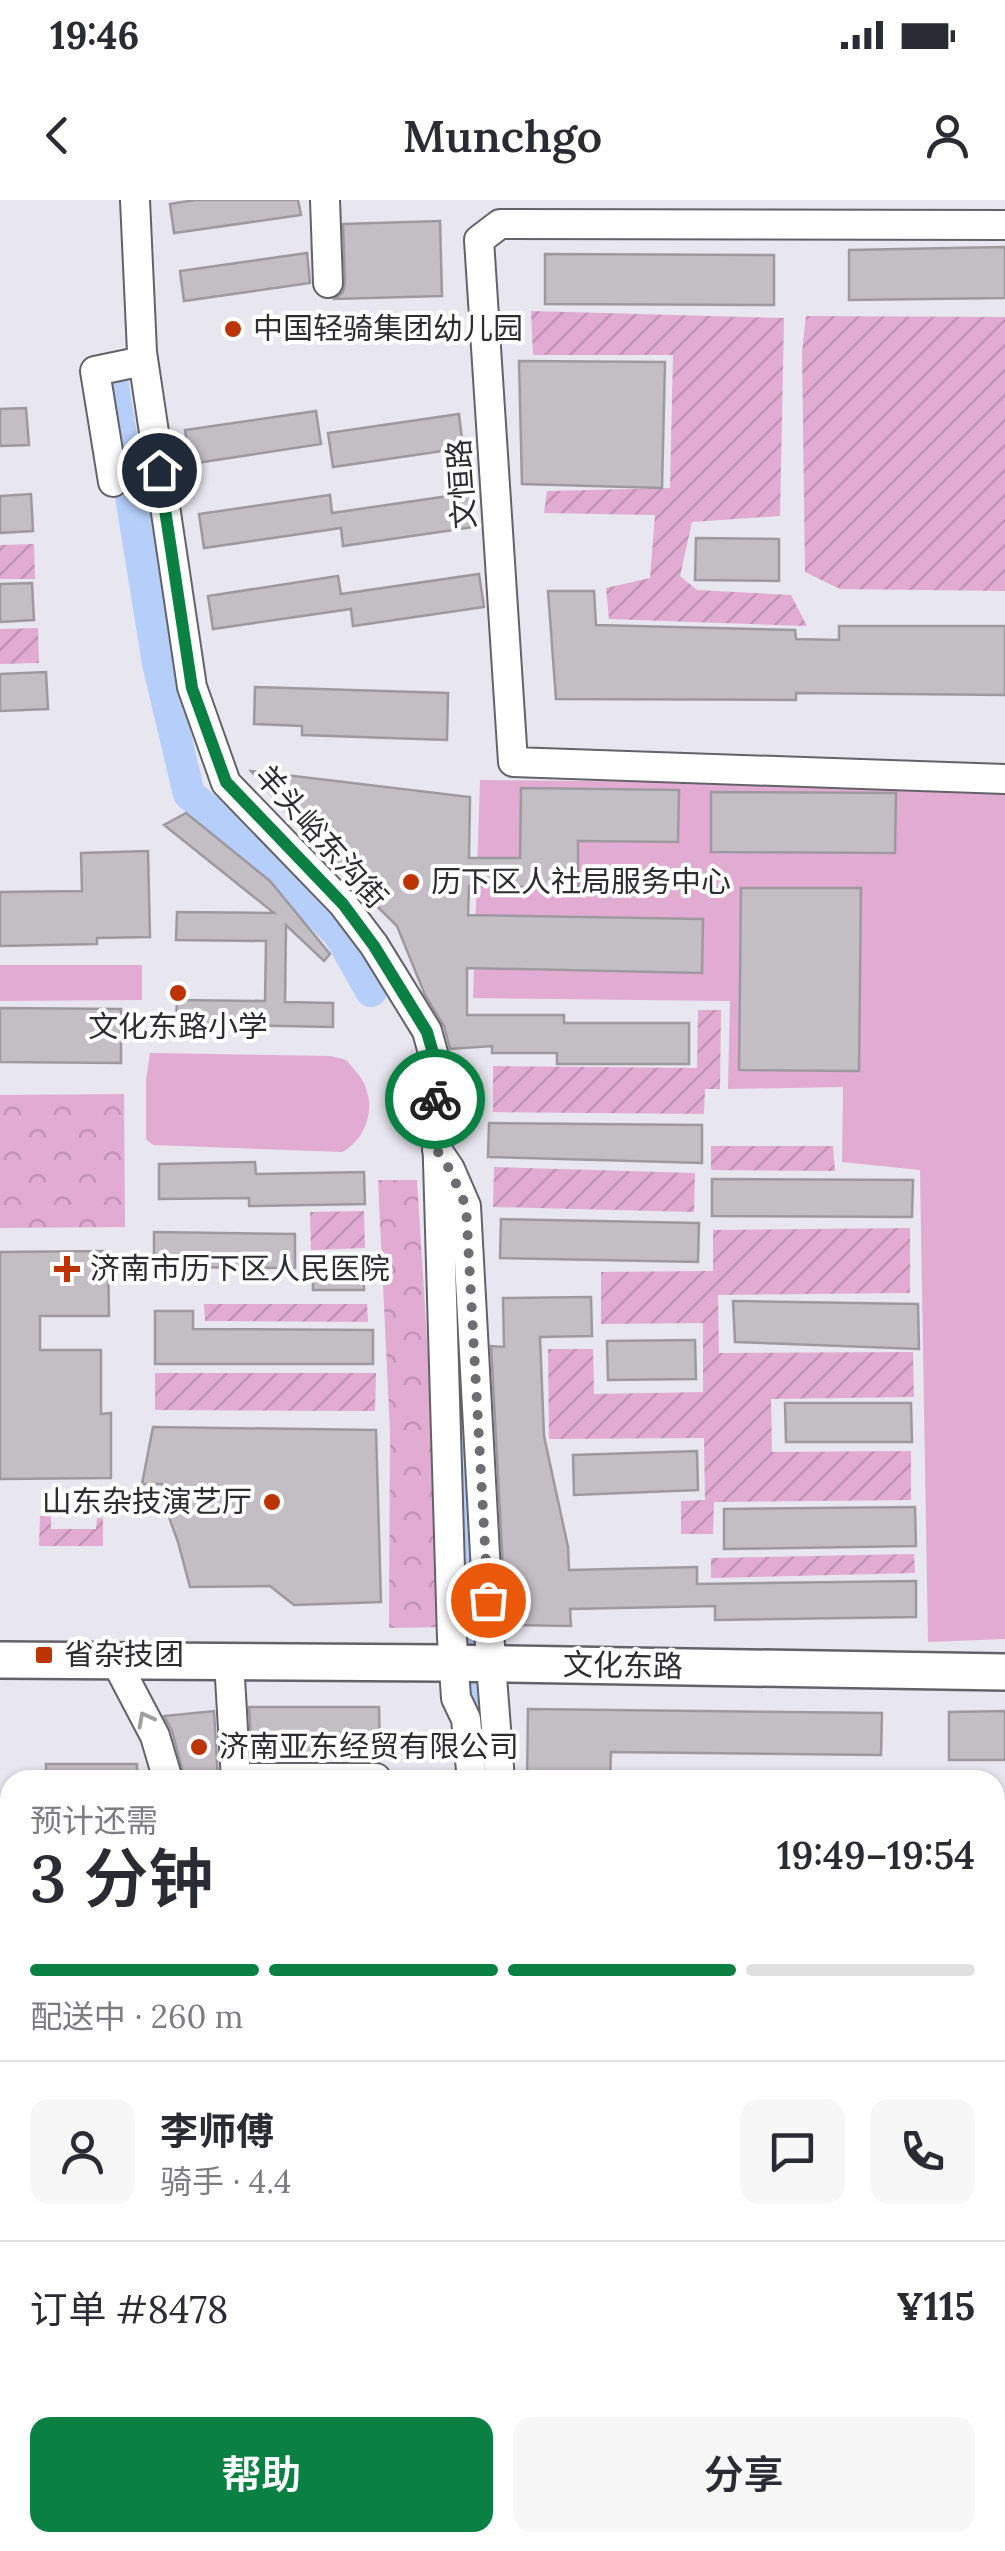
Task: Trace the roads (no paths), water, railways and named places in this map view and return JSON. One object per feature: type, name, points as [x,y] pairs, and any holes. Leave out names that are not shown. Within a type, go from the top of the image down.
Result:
[{"type":"main road","name":"文化东路","points":[[0,1660],[1005,1672]]},
{"type":"street","name":"羊头峪东沟街","points":[[135,200],[143,361],[192,688],[226,782],[343,904],[427,1032],[435,1060],[454,1663],[456,1698],[466,1719],[470,1770]]},
{"type":"street","points":[[324,200],[328,283]]},
{"type":"street","name":"文恒路","points":[[1005,224],[500,224],[479,240],[513,762],[1005,779]]},
{"type":"street","points":[[113,482],[95,371],[143,361]]},
{"type":"street","name":"羊头峪东沟街","points":[[436,1149],[466,1206],[499,1770]]},
{"type":"street","points":[[115,1660],[155,1736],[165,1770]]},
{"type":"street","points":[[229,1661],[235,1770]]},
{"type":"waterway","points":[[112,379],[158,663],[189,794],[270,864],[339,934],[371,991]]},
{"type":"waterway","points":[[457,1360],[475,1741]]},
{"type":"place","name":"中国轻骑集团幼儿园","points":[[233,329]]},
{"type":"place","name":"历下区人社局服务中心","points":[[411,882]]},
{"type":"place","name":"文化东路小学","points":[[178,993]]},
{"type":"place","name":"济南市历下区人民医院","points":[[67,1269]]},
{"type":"place","name":"山东杂技演艺厅","points":[[272,1502]]},
{"type":"place","name":"省杂技团","points":[[44,1655]]},
{"type":"place","name":"济南亚东经贸有限公司","points":[[199,1747]]}]
